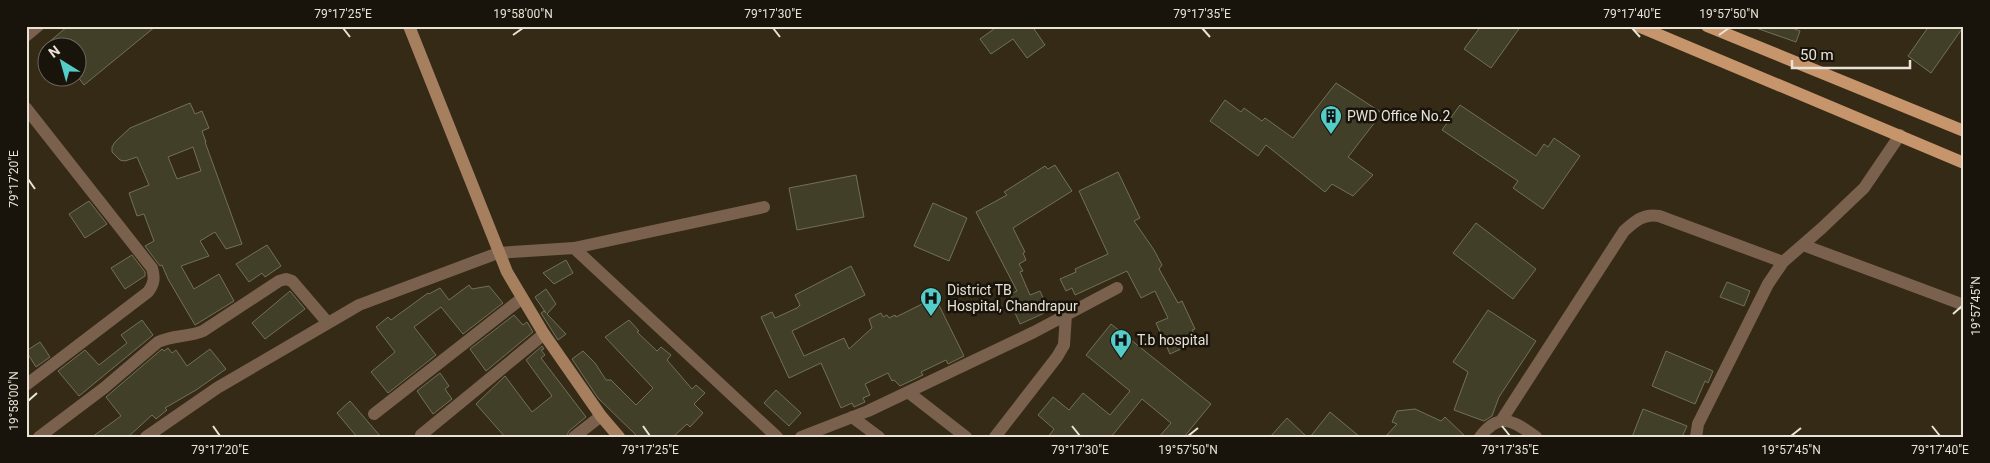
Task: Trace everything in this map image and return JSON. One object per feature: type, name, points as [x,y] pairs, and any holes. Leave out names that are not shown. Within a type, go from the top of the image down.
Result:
[{"type":"main road","points":[[409,26],[498,253],[521,299],[602,416],[619,437]]},
{"type":"main road","points":[[1638,26],[1964,163]]},
{"type":"main road","points":[[1707,26],[1964,131]]},
{"type":"street","points":[[26,36],[38,26]]},
{"type":"street","points":[[26,108],[152,268],[154,276],[153,285],[148,292],[26,385]]},
{"type":"street","points":[[1696,437],[1698,424],[1768,284],[1783,262],[1864,188],[1900,135]]},
{"type":"street","points":[[146,437],[216,388],[360,305],[498,253],[574,248],[764,207]]},
{"type":"street","points":[[1501,421],[1624,231],[1641,217],[1648,215],[1659,216],[1783,262]]},
{"type":"street","points":[[1802,245],[1964,305]]},
{"type":"street","points":[[574,248],[777,437]]},
{"type":"street","points":[[39,437],[104,388],[158,342],[203,331],[278,281],[286,279],[292,281],[328,323]]},
{"type":"street","points":[[801,437],[908,392],[1034,332],[1117,288]]},
{"type":"street","points":[[374,414],[521,299]]},
{"type":"street","points":[[995,437],[1057,358],[1064,345],[1066,314]]},
{"type":"street","points":[[421,435],[544,334]]},
{"type":"street","points":[[908,392],[966,437]]},
{"type":"street","points":[[574,437],[602,416]]},
{"type":"street","points":[[852,417],[879,437]]},
{"type":"street","points":[[1480,437],[1494,424],[1501,421],[1515,422],[1536,437]]},
{"type":"building","points":[[68,26],[156,26],[88,82],[88,38],[54,38]]},
{"type":"building","points":[[998,26],[1032,26],[1045,45],[1027,58],[1013,39],[991,54],[980,39]]},
{"type":"building","points":[[1481,26],[1521,26],[1491,68],[1464,49]]},
{"type":"building","points":[[1757,26],[1787,26],[1800,31],[1796,42],[1756,28]]},
{"type":"building","points":[[1929,26],[1964,26],[1931,73],[1908,56]]},
{"type":"building","name":"PWD Office No.2","points":[[1336,83],[1382,113],[1348,157],[1373,175],[1353,196],[1332,184],[1325,192],[1266,145],[1258,156],[1210,121],[1225,100],[1241,112],[1244,108],[1262,121],[1265,118],[1293,138]]},
{"type":"building","points":[[190,103],[195,114],[202,111],[209,128],[202,131],[205,142],[242,244],[226,249],[215,232],[200,241],[209,256],[181,266],[194,289],[219,274],[234,301],[195,325],[162,265],[160,266],[145,246],[154,241],[144,214],[137,216],[129,193],[149,185],[137,157],[125,161],[120,160],[112,152],[115,142],[130,128]],"holes":[[[193,147],[201,171],[177,179],[168,157]]]},
{"type":"building","points":[[1460,105],[1536,156],[1544,144],[1548,147],[1554,138],[1580,156],[1543,209],[1513,188],[1518,181],[1442,130]]},
{"type":"building","points":[[1055,165],[1072,191],[1013,228],[1025,252],[1023,253],[1026,260],[1019,264],[1023,271],[1020,272],[1030,295],[1040,291],[1049,311],[1020,324],[1011,304],[1014,302],[1010,294],[1017,291],[976,212],[1007,195],[1004,192],[1045,166],[1048,169]]},
{"type":"building","points":[[1118,172],[1140,218],[1134,221],[1154,250],[1162,265],[1159,269],[1178,303],[1182,301],[1195,329],[1192,330],[1198,341],[1170,354],[1156,323],[1168,318],[1155,291],[1141,298],[1127,271],[1075,295],[1072,288],[1066,291],[1060,279],[1076,272],[1075,269],[1108,254],[1079,191]]},
{"type":"building","points":[[856,175],[864,217],[797,230],[789,188]]},
{"type":"building","points":[[89,201],[107,224],[85,238],[69,214]]},
{"type":"building","points":[[933,203],[967,218],[949,261],[914,246]]},
{"type":"building","points":[[1476,223],[1536,269],[1513,299],[1453,253]]},
{"type":"building","points":[[267,245],[281,266],[265,277],[262,273],[249,282],[236,264]]},
{"type":"building","points":[[132,255],[145,272],[145,276],[125,289],[111,268]]},
{"type":"building","points":[[566,260],[573,273],[554,284],[543,273]]},
{"type":"building","points":[[851,266],[865,295],[792,331],[804,356],[844,338],[849,349],[872,328],[869,319],[881,313],[883,317],[887,315],[889,318],[895,315],[896,317],[924,303],[922,299],[933,293],[964,356],[948,364],[946,360],[921,372],[923,375],[900,386],[894,380],[892,381],[888,373],[865,384],[870,395],[863,398],[865,402],[854,407],[852,403],[841,408],[821,363],[789,378],[761,317],[772,312],[775,318],[797,308],[800,305],[795,295]]},
{"type":"building","points":[[1727,282],[1750,291],[1744,306],[1720,297]]},
{"type":"building","points":[[469,285],[472,289],[489,286],[503,303],[463,334],[441,307],[414,327],[436,355],[388,393],[371,372],[395,352],[376,327],[388,317],[391,320],[428,293],[440,288],[449,300]]},
{"type":"building","points":[[546,289],[556,304],[547,314],[566,334],[558,340],[541,313],[544,311],[546,313],[535,297]]},
{"type":"building","points":[[290,291],[305,309],[265,339],[252,323]]},
{"type":"building","points":[[1488,310],[1536,341],[1499,397],[1492,416],[1484,421],[1454,410],[1468,372],[1453,362]]},
{"type":"building","points":[[514,315],[523,325],[527,322],[533,332],[486,371],[470,349]]},
{"type":"building","points":[[142,320],[153,335],[79,396],[58,371],[85,350],[99,365],[127,343],[121,335]]},
{"type":"building","points":[[629,320],[639,331],[637,332],[657,351],[661,347],[671,355],[667,360],[692,389],[696,385],[705,393],[694,404],[703,413],[690,427],[687,424],[673,437],[638,437],[598,398],[572,359],[583,351],[595,363],[606,380],[611,380],[636,405],[653,388],[605,337]]},
{"type":"building","points":[[1111,324],[1211,404],[1184,437],[1159,437],[1171,423],[1142,399],[1111,437],[1048,437],[1054,429],[1038,415],[1053,397],[1069,410],[1083,393],[1110,415],[1130,391],[1086,355]]},
{"type":"building","points":[[40,342],[50,357],[36,367],[26,351]]},
{"type":"building","points":[[542,346],[544,349],[541,350],[545,355],[541,358],[586,417],[569,431],[566,437],[505,437],[476,404],[505,376],[532,412],[552,396],[526,360]]},
{"type":"building","points":[[168,348],[172,353],[176,350],[187,366],[210,349],[226,369],[196,390],[165,408],[167,410],[156,419],[152,415],[128,437],[92,437],[121,416],[106,397],[162,349],[164,351]]},
{"type":"building","points":[[1666,351],[1713,371],[1708,383],[1705,381],[1695,404],[1652,386]]},
{"type":"building","points":[[440,373],[449,386],[445,389],[452,399],[433,414],[417,391]]},
{"type":"building","points":[[776,390],[801,413],[789,426],[764,403]]},
{"type":"building","points":[[350,401],[381,437],[357,437],[337,413]]},
{"type":"building","points":[[1415,409],[1441,421],[1445,417],[1466,437],[1385,437],[1397,424],[1392,422],[1397,411]]},
{"type":"building","points":[[1643,409],[1687,426],[1682,437],[1632,437]]},
{"type":"building","points":[[1330,412],[1360,437],[1310,437]]},
{"type":"building","points":[[1287,418],[1307,437],[1270,437]]},
{"type":"place","name":"PWD Office No.2","points":[[1331,135]]},
{"type":"place","name":"District TB Hospital, Chandrapur","points":[[931,317]]},
{"type":"place","name":"T.b hospital","points":[[1121,359]]}]
